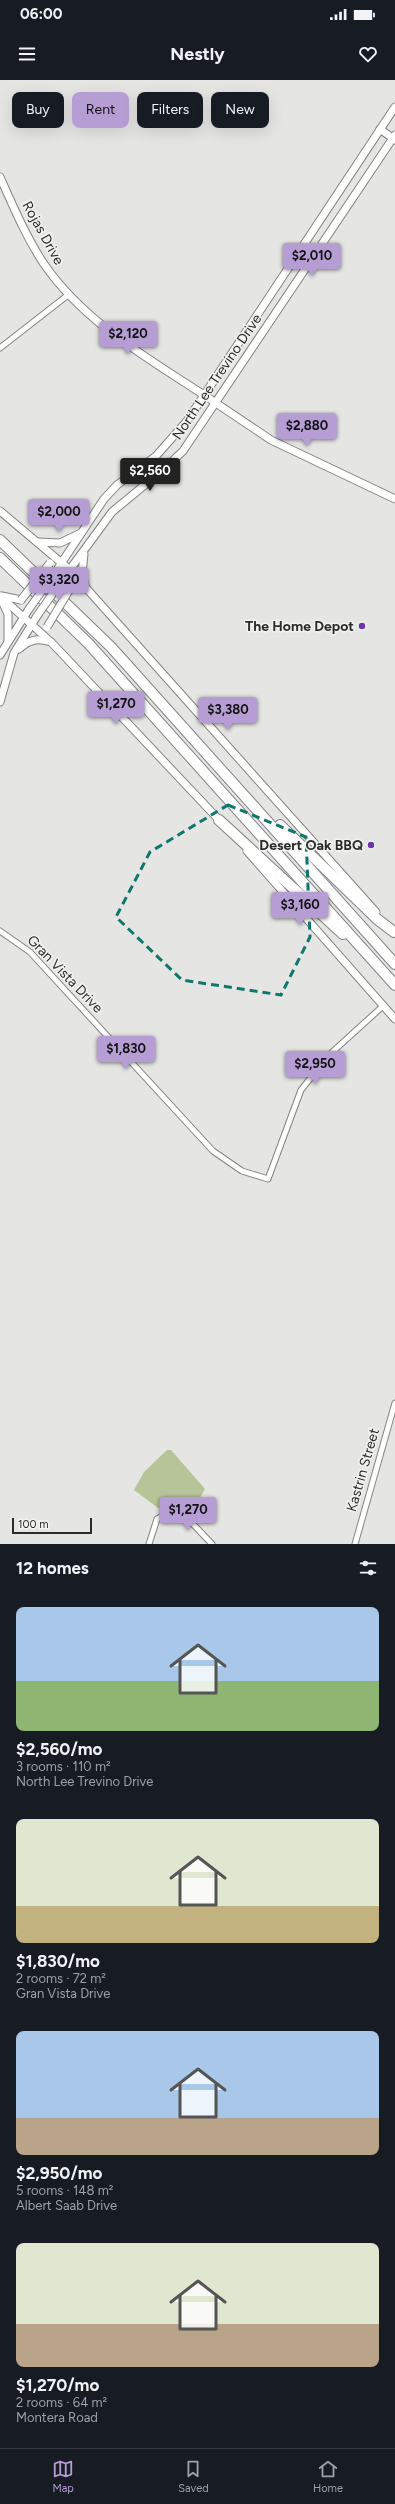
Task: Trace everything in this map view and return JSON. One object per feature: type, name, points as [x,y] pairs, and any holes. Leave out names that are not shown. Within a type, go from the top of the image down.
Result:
[{"type":"highway","points":[[0,540],[95,630],[208,753],[395,964]]},
{"type":"highway","points":[[0,558],[88,642],[395,985]]},
{"type":"highway","points":[[208,753],[243,785],[316,862],[394,933]]},
{"type":"highway","points":[[219,820],[264,859],[324,918],[362,948]]},
{"type":"main road","name":"North Lee Trevino Drive","points":[[0,655],[23,617],[111,491],[156,456],[175,437],[395,107]]},
{"type":"main road","points":[[380,129],[394,138]]},
{"type":"main road","name":"North Lee Trevino Drive","points":[[0,702],[14,653],[37,616],[90,541],[120,504],[164,469],[183,451],[394,138]]},
{"type":"main road","name":"Rojas Drive","points":[[0,177],[34,249],[68,295],[103,327],[215,404],[271,440],[395,498]]},
{"type":"main road","points":[[0,511],[38,542],[68,573],[87,588],[394,933]]},
{"type":"main road","points":[[38,542],[60,543],[81,533]]},
{"type":"main road","points":[[87,588],[82,574],[81,561],[90,541]]},
{"type":"main road","points":[[0,596],[21,600],[50,563],[47,550]]},
{"type":"main road","points":[[52,643],[47,627],[70,590],[78,587],[87,588]]},
{"type":"main road","points":[[0,596],[52,643],[219,820],[395,1019]]},
{"type":"main road","points":[[0,596],[8,614],[8,640]]},
{"type":"main road","points":[[14,653],[32,640],[52,643]]},
{"type":"street","points":[[0,348],[68,295]]},
{"type":"street","name":"Gran Vista Drive","points":[[0,931],[30,952],[213,1151],[242,1171],[268,1179],[302,1090],[329,1055],[383,1006]]},
{"type":"street","name":"Kastrin Street","points":[[355,1544],[395,1403]]},
{"type":"street","points":[[149,1544],[156,1522],[161,1516],[172,1514],[191,1522],[212,1544]]},
{"type":"highlighted area","points":[[228,805],[306,837],[310,937],[281,995],[182,980],[116,917],[150,852]]},
{"type":"green space","points":[[167,1450],[171,1450],[205,1489],[189,1516],[170,1506],[158,1508],[134,1490],[144,1472]]},
{"type":"place","name":"The Home Depot","points":[[362,626]]},
{"type":"place","name":"Desert Oak BBQ","points":[[371,845]]}]
